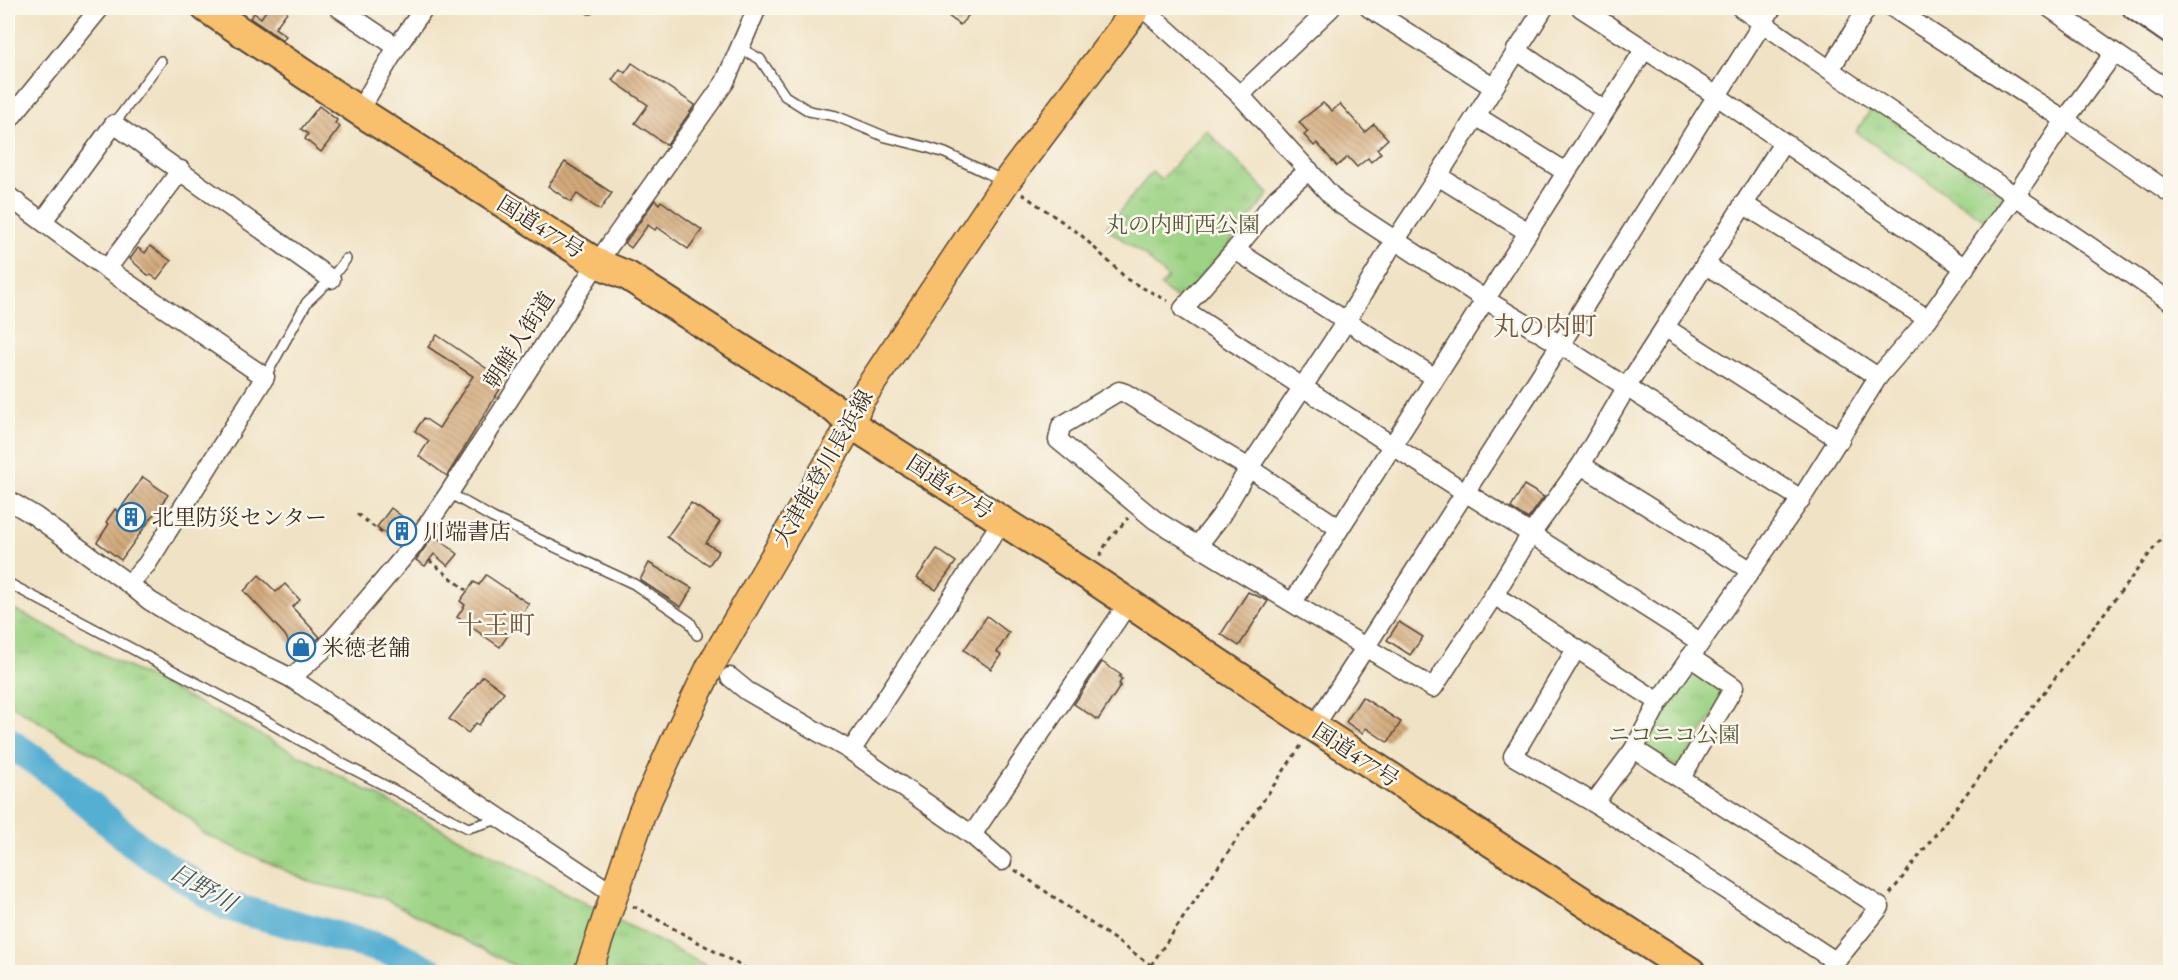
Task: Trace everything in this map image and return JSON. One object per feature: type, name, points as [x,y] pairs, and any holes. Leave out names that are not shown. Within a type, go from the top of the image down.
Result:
[{"type":"highway","name":"国道477号","points":[[206,8],[359,111],[597,263],[628,276],[835,409],[851,424],[1129,602],[1314,728],[1691,972]]},
{"type":"main road","name":"大津能登川長浜線","points":[[588,972],[642,813],[711,665],[851,424],[860,401],[1006,182],[1137,8]]},
{"type":"street","points":[[8,121],[100,8]]},
{"type":"street","points":[[339,8],[397,47]]},
{"type":"street","points":[[359,111],[397,47],[424,8]]},
{"type":"street","name":"朝鮮人街道","points":[[291,678],[326,647],[407,553],[449,493],[597,263],[725,82],[757,8]]},
{"type":"street","points":[[1143,8],[1240,95],[1337,202],[1486,300],[1801,499]]},
{"type":"street","points":[[1240,95],[1330,8]]},
{"type":"street","points":[[1369,8],[1493,87]]},
{"type":"street","points":[[1198,545],[1220,517],[1249,468],[1347,320],[1395,240],[1544,8]]},
{"type":"street","points":[[1581,8],[1717,96],[1965,268]]},
{"type":"street","points":[[1741,8],[1768,15],[1830,70],[2170,301]]},
{"type":"street","points":[[1830,70],[1867,8]]},
{"type":"street","points":[[1893,8],[2065,120],[2170,194]]},
{"type":"street","points":[[2050,8],[2170,90]]},
{"type":"street","points":[[2134,8],[2170,33]]},
{"type":"street","points":[[1314,728],[1768,15]]},
{"type":"street","points":[[1516,50],[1605,111]]},
{"type":"street","points":[[1293,602],[1644,50]]},
{"type":"street","points":[[1594,803],[1634,749],[1659,702],[1695,649],[1801,499],[1878,377],[1928,319],[2114,53]]},
{"type":"street","points":[[1476,116],[1566,172]]},
{"type":"street","points":[[43,221],[114,124],[331,279]]},
{"type":"street","points":[[1339,528],[1249,468],[1119,391],[1061,426],[1058,440],[1155,520],[1433,688],[1531,534],[1581,465],[1626,388],[1783,143]]},
{"type":"street","points":[[107,269],[181,170]]},
{"type":"street","points":[[1309,171],[1277,198],[1183,309],[1531,534],[1695,649],[1734,687],[1681,778]]},
{"type":"street","points":[[1438,176],[1528,232]]},
{"type":"street","points":[[8,196],[107,269],[265,377],[147,564],[129,584]]},
{"type":"street","points":[[1743,204],[1928,319]]},
{"type":"street","points":[[1235,250],[1434,377]]},
{"type":"street","points":[[1706,265],[1878,377]]},
{"type":"street","points":[[1666,327],[1840,440]]},
{"type":"street","points":[[1581,465],[1750,570]]},
{"type":"street","points":[[8,500],[35,516],[150,601],[213,639],[291,678],[499,819],[611,900]]},
{"type":"street","points":[[851,751],[1002,521]]},
{"type":"street","points":[[1494,595],[1659,702]]},
{"type":"street","points":[[972,835],[1129,602]]},
{"type":"street","points":[[1576,649],[1513,756],[1594,803],[1831,967],[1880,907],[1634,749]]},
{"type":"street","points":[[730,677],[747,691],[851,751],[972,835],[1002,861]]},
{"type":"lane","points":[[740,48],[760,59],[785,96],[809,111],[836,116],[886,137],[945,153],[1006,182]]},
{"type":"lane","points":[[114,124],[160,61]]},
{"type":"lane","points":[[265,377],[307,302],[331,279],[346,259]]},
{"type":"lane","points":[[449,493],[493,518],[633,584],[690,622],[697,635]]},
{"type":"lane","points":[[8,583],[240,705],[335,760],[468,828],[499,819]]},
{"type":"path","points":[[1006,182],[1080,234],[1128,280],[1183,309]]},
{"type":"path","points":[[1090,577],[1107,542],[1138,506]]},
{"type":"path","points":[[357,514],[407,553]]},
{"type":"path","points":[[1880,907],[2170,527]]},
{"type":"path","points":[[429,560],[466,590]]},
{"type":"path","points":[[1151,965],[1314,728]]},
{"type":"path","points":[[1002,861],[1161,972]]},
{"type":"path","points":[[611,900],[752,972]]},
{"type":"green space","points":[[1876,109],[2002,194],[2002,200],[1986,221],[1856,132],[1870,111]]},
{"type":"green space","name":"丸の内町西公園","points":[[1206,130],[1269,194],[1188,296],[1175,298],[1161,286],[1168,278],[1143,254],[1106,228],[1152,172],[1161,180]]},
{"type":"green space","points":[[8,606],[718,972],[527,972],[381,897],[313,883],[202,833],[192,820],[96,756],[8,703]]},
{"type":"green space","name":"ニコニコ公園","points":[[1693,664],[1727,693],[1680,768],[1645,750],[1643,740]]},
{"type":"building","points":[[268,8],[290,8],[275,28],[286,36],[283,40],[250,18],[254,13],[261,18]]},
{"type":"building","points":[[938,8],[975,8],[960,25]]},
{"type":"building","points":[[632,63],[695,105],[667,145],[635,123],[648,105],[612,80],[620,69],[625,73]]},
{"type":"building","points":[[1323,103],[1332,111],[1340,104],[1365,132],[1374,124],[1388,139],[1377,149],[1381,153],[1371,162],[1368,158],[1357,167],[1348,157],[1337,166],[1317,143],[1314,146],[1304,135],[1308,132],[1299,122]]},
{"type":"building","points":[[319,106],[337,120],[335,123],[340,127],[321,152],[305,139],[308,134],[301,129]]},
{"type":"building","points":[[565,162],[612,193],[600,210],[577,194],[571,202],[548,186]]},
{"type":"building","points":[[655,200],[659,204],[661,201],[702,230],[688,249],[657,227],[655,230],[648,225],[631,248],[625,243]]},
{"type":"building","points":[[150,246],[171,261],[157,279],[149,276],[130,259],[138,248],[145,253]]},
{"type":"building","points":[[437,335],[505,381],[447,476],[419,456],[429,441],[415,431],[424,418],[439,428],[473,376],[428,347]]},
{"type":"building","name":"北里防災センター","points":[[143,477],[168,495],[121,560],[97,542],[109,524],[106,522],[115,509],[118,512]]},
{"type":"building","points":[[1524,485],[1544,497],[1528,519],[1511,508]]},
{"type":"building","points":[[691,503],[720,522],[706,543],[719,551],[709,565],[667,537]]},
{"type":"building","points":[[391,508],[413,525],[400,544],[377,527]]},
{"type":"building","points":[[434,535],[458,554],[448,566],[434,554],[425,566],[416,560]]},
{"type":"building","points":[[937,549],[956,562],[936,590],[917,578]]},
{"type":"building","points":[[649,563],[692,588],[681,607],[640,580]]},
{"type":"building","points":[[259,575],[276,592],[285,584],[300,600],[292,607],[320,637],[297,658],[285,635],[244,591]]},
{"type":"building","points":[[486,575],[529,604],[500,647],[457,617],[465,605],[460,601],[474,582],[479,585]]},
{"type":"building","points":[[1248,592],[1268,601],[1239,646],[1221,634]]},
{"type":"building","points":[[987,616],[1009,633],[997,652],[1001,655],[991,669],[964,650]]},
{"type":"building","points":[[1399,622],[1423,637],[1410,655],[1387,640]]},
{"type":"building","points":[[1102,662],[1121,675],[1119,677],[1122,679],[1119,684],[1121,685],[1098,720],[1074,704]]},
{"type":"building","points":[[483,676],[504,692],[479,725],[476,723],[468,733],[449,719]]},
{"type":"building","points":[[1362,697],[1401,722],[1389,741],[1387,742],[1366,728],[1362,733],[1346,722]]},
{"type":"waterway","name":"日野川","points":[[8,742],[52,772],[139,848],[227,906],[390,951],[431,972]]},
{"type":"place","name":"北里防災センター","points":[[131,517]]},
{"type":"place","name":"川端書店","points":[[402,531]]},
{"type":"place","name":"米徳老舗","points":[[301,647]]},
{"type":"district","name":"丸の内町","points":[[1545,326]]},
{"type":"district","name":"十王町","points":[[496,625]]}]
